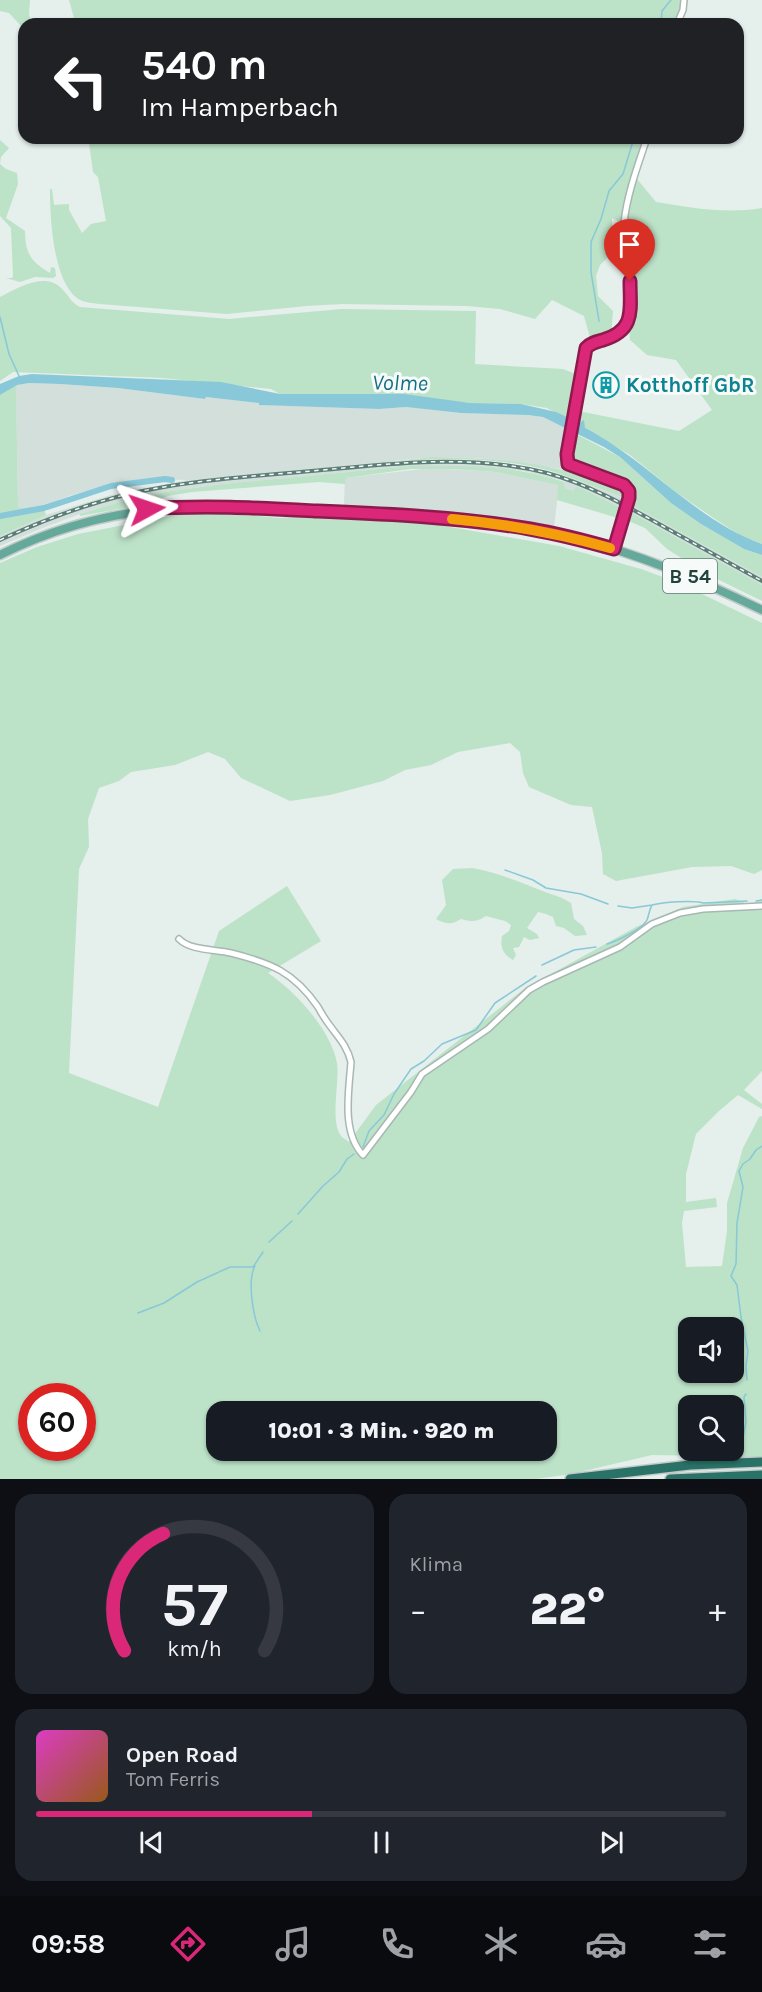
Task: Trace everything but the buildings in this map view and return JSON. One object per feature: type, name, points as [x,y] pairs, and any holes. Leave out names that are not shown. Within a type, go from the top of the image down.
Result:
[{"type":"highway","points":[[570,1479],[690,1465],[762,1462]]},
{"type":"highway","points":[[670,1479],[762,1475]]},
{"type":"main road","name":"B 54","points":[[0,555],[55,530],[147,509],[202,506],[475,521],[551,533],[614,549],[689,576],[762,610]]},
{"type":"street","points":[[680,18],[684,0]]},
{"type":"street","points":[[614,549],[629,491],[624,485],[568,464],[568,444],[587,346],[618,334],[626,327],[630,318],[630,281],[624,224],[633,179],[645,144]]},
{"type":"street","points":[[179,939],[188,946],[232,953],[282,969],[301,986],[339,1035],[350,1055],[351,1134],[358,1150],[363,1155],[405,1101],[422,1074],[488,1029],[530,990],[620,947],[652,924],[680,913],[703,909],[762,906]]},
{"type":"shaded area","points":[[29,383],[118,388],[259,403],[260,405],[379,409],[406,407],[461,413],[543,417],[569,429],[562,469],[477,458],[432,457],[393,461],[477,460],[525,466],[568,477],[625,498],[622,508],[576,486],[573,491],[565,488],[564,481],[524,471],[477,467],[410,466],[222,484],[165,492],[80,514],[0,546],[0,536],[46,515],[111,495],[188,480],[153,479],[119,482],[43,506],[18,508],[16,385]]},
{"type":"shaded area","points":[[431,468],[496,472],[559,485],[554,527],[461,514],[344,505],[345,478]]},
{"type":"shaded area","points":[[630,504],[762,577],[762,585],[628,511]]},
{"type":"green space","points":[[0,0],[30,0],[30,18],[18,18],[18,23],[9,13],[0,11]]},
{"type":"green space","points":[[69,0],[687,0],[682,18],[74,18]]},
{"type":"green space","points":[[0,140],[9,148],[1,157],[0,164]]},
{"type":"green space","points":[[89,144],[648,144],[637,179],[656,202],[722,210],[762,208],[762,544],[743,537],[718,521],[677,493],[630,455],[547,408],[521,404],[280,394],[271,389],[162,378],[13,372],[0,381],[0,297],[30,283],[46,281],[60,287],[80,307],[229,319],[342,309],[476,311],[475,364],[563,369],[578,375],[573,410],[679,431],[712,410],[676,360],[647,355],[630,340],[629,329],[634,313],[631,256],[624,224],[612,218],[612,253],[600,265],[596,276],[598,296],[613,311],[611,335],[591,341],[584,316],[552,300],[535,319],[500,309],[467,306],[343,304],[227,314],[100,304],[82,301],[69,290],[54,247],[51,215],[50,189],[52,189],[54,205],[69,204],[69,210],[82,233],[91,224],[106,221],[98,177],[93,172]]},
{"type":"green space","points":[[0,164],[17,173],[18,184],[6,218],[25,231],[26,245],[34,261],[50,273],[51,267],[55,268],[56,276],[53,278],[35,277],[20,282],[6,278],[13,276],[11,228],[0,216]]},
{"type":"green space","points":[[16,385],[18,508],[43,506],[46,515],[0,536],[0,395]]},
{"type":"green space","points":[[574,433],[620,457],[671,503],[701,524],[744,549],[762,555],[762,577],[630,504],[635,498],[634,489],[628,482],[579,464],[572,455]]},
{"type":"green space","points":[[432,457],[506,461],[553,468],[624,491],[625,498],[551,471],[530,466],[445,459],[381,463]]},
{"type":"green space","points":[[410,466],[468,466],[526,472],[564,482],[565,488],[573,491],[576,486],[622,508],[618,518],[557,500],[558,485],[496,472],[410,469],[346,478],[345,484],[319,482],[192,492],[168,496],[147,504],[80,516],[80,514],[127,500],[165,492],[222,484]]},
{"type":"green space","points":[[628,511],[762,585],[762,601],[707,574],[667,549],[645,528],[626,520]]},
{"type":"green space","points":[[231,513],[279,518],[308,516],[427,523],[559,546],[641,569],[679,583],[762,623],[762,870],[754,874],[731,866],[692,867],[616,881],[603,874],[602,853],[592,807],[571,805],[529,787],[523,773],[520,752],[510,743],[458,752],[431,765],[405,770],[383,781],[330,795],[290,801],[241,778],[225,759],[208,752],[175,765],[131,772],[119,781],[99,788],[88,819],[89,847],[79,869],[69,1073],[158,1107],[219,931],[287,886],[321,941],[268,973],[289,990],[310,1012],[320,1025],[333,1050],[338,1071],[336,1123],[342,1137],[349,1142],[376,1105],[524,989],[636,927],[683,907],[735,899],[750,905],[762,899],[762,1071],[744,1090],[762,1104],[762,1109],[738,1095],[696,1134],[686,1174],[686,1202],[716,1198],[717,1207],[684,1211],[682,1223],[686,1267],[722,1266],[727,1231],[727,1203],[743,1148],[759,1117],[762,1116],[762,1457],[744,1457],[744,1395],[678,1395],[678,1455],[652,1455],[571,1474],[536,1479],[0,1479],[0,563],[37,547],[78,534],[175,515]]},
{"type":"green space","points":[[472,868],[509,878],[571,903],[574,919],[583,926],[587,935],[575,936],[564,928],[556,926],[553,917],[538,912],[527,928],[539,938],[530,940],[524,937],[519,947],[513,948],[516,955],[513,960],[505,953],[501,944],[502,936],[509,931],[511,925],[505,921],[486,916],[471,921],[461,919],[452,923],[436,919],[446,905],[442,880],[453,869]]},
{"type":"water","points":[[32,374],[221,382],[280,394],[404,394],[470,403],[521,404],[556,412],[580,423],[584,420],[585,428],[630,456],[694,506],[738,534],[762,544],[762,555],[744,549],[701,524],[671,503],[620,457],[543,417],[461,413],[406,407],[379,409],[259,405],[259,403],[206,397],[205,399],[118,388],[60,384],[17,385],[0,395],[0,384],[19,376]]},
{"type":"waterway","points":[[661,18],[662,11],[671,0]]},
{"type":"waterway","points":[[599,321],[591,272],[591,242],[609,191],[623,174],[632,144]]},
{"type":"waterway","points":[[0,317],[9,354],[19,376]]},
{"type":"waterway","points":[[0,516],[44,508],[111,486],[172,480]]},
{"type":"waterway","points":[[505,870],[533,880],[546,888],[581,894],[608,904]]},
{"type":"waterway","points":[[756,901],[762,900]]},
{"type":"waterway","points":[[607,944],[640,927],[647,920],[652,905],[678,902],[747,901]]},
{"type":"waterway","points":[[618,906],[632,908],[652,905]]},
{"type":"waterway","points":[[542,965],[574,950],[596,947]]},
{"type":"waterway","points":[[363,1147],[369,1131],[384,1115],[394,1094],[411,1069],[424,1061],[442,1044],[476,1030],[495,1003],[536,976]]},
{"type":"waterway","points":[[747,1380],[748,1351],[737,1285],[731,1276],[736,1264],[737,1223],[743,1187],[739,1171],[762,1146]]},
{"type":"waterway","points":[[298,1214],[354,1154]]},
{"type":"waterway","points":[[269,1242],[292,1221]]},
{"type":"waterway","points":[[138,1313],[164,1303],[197,1282],[230,1267],[253,1267],[263,1252]]},
{"type":"waterway","points":[[255,1266],[251,1280],[252,1298],[260,1331]]},
{"type":"waterway","points":[[744,1397],[746,1422],[744,1432]]},
{"type":"railway","points":[[0,540],[80,508],[164,487],[223,479],[378,465],[463,462],[519,467],[576,483],[632,509],[762,581]]},
{"type":"slow traffic","points":[[452,519],[529,528],[610,548]]},
{"type":"place","name":"Kotthoff GbR","points":[[606,385]]},
{"type":"route","points":[[147,509],[229,507],[442,518],[529,528],[614,549],[629,491],[624,485],[568,464],[567,454],[586,348],[590,344],[618,334],[626,327],[630,318],[630,281]]},
{"type":"water label","name":"Volme","points":[[400,383]]}]
